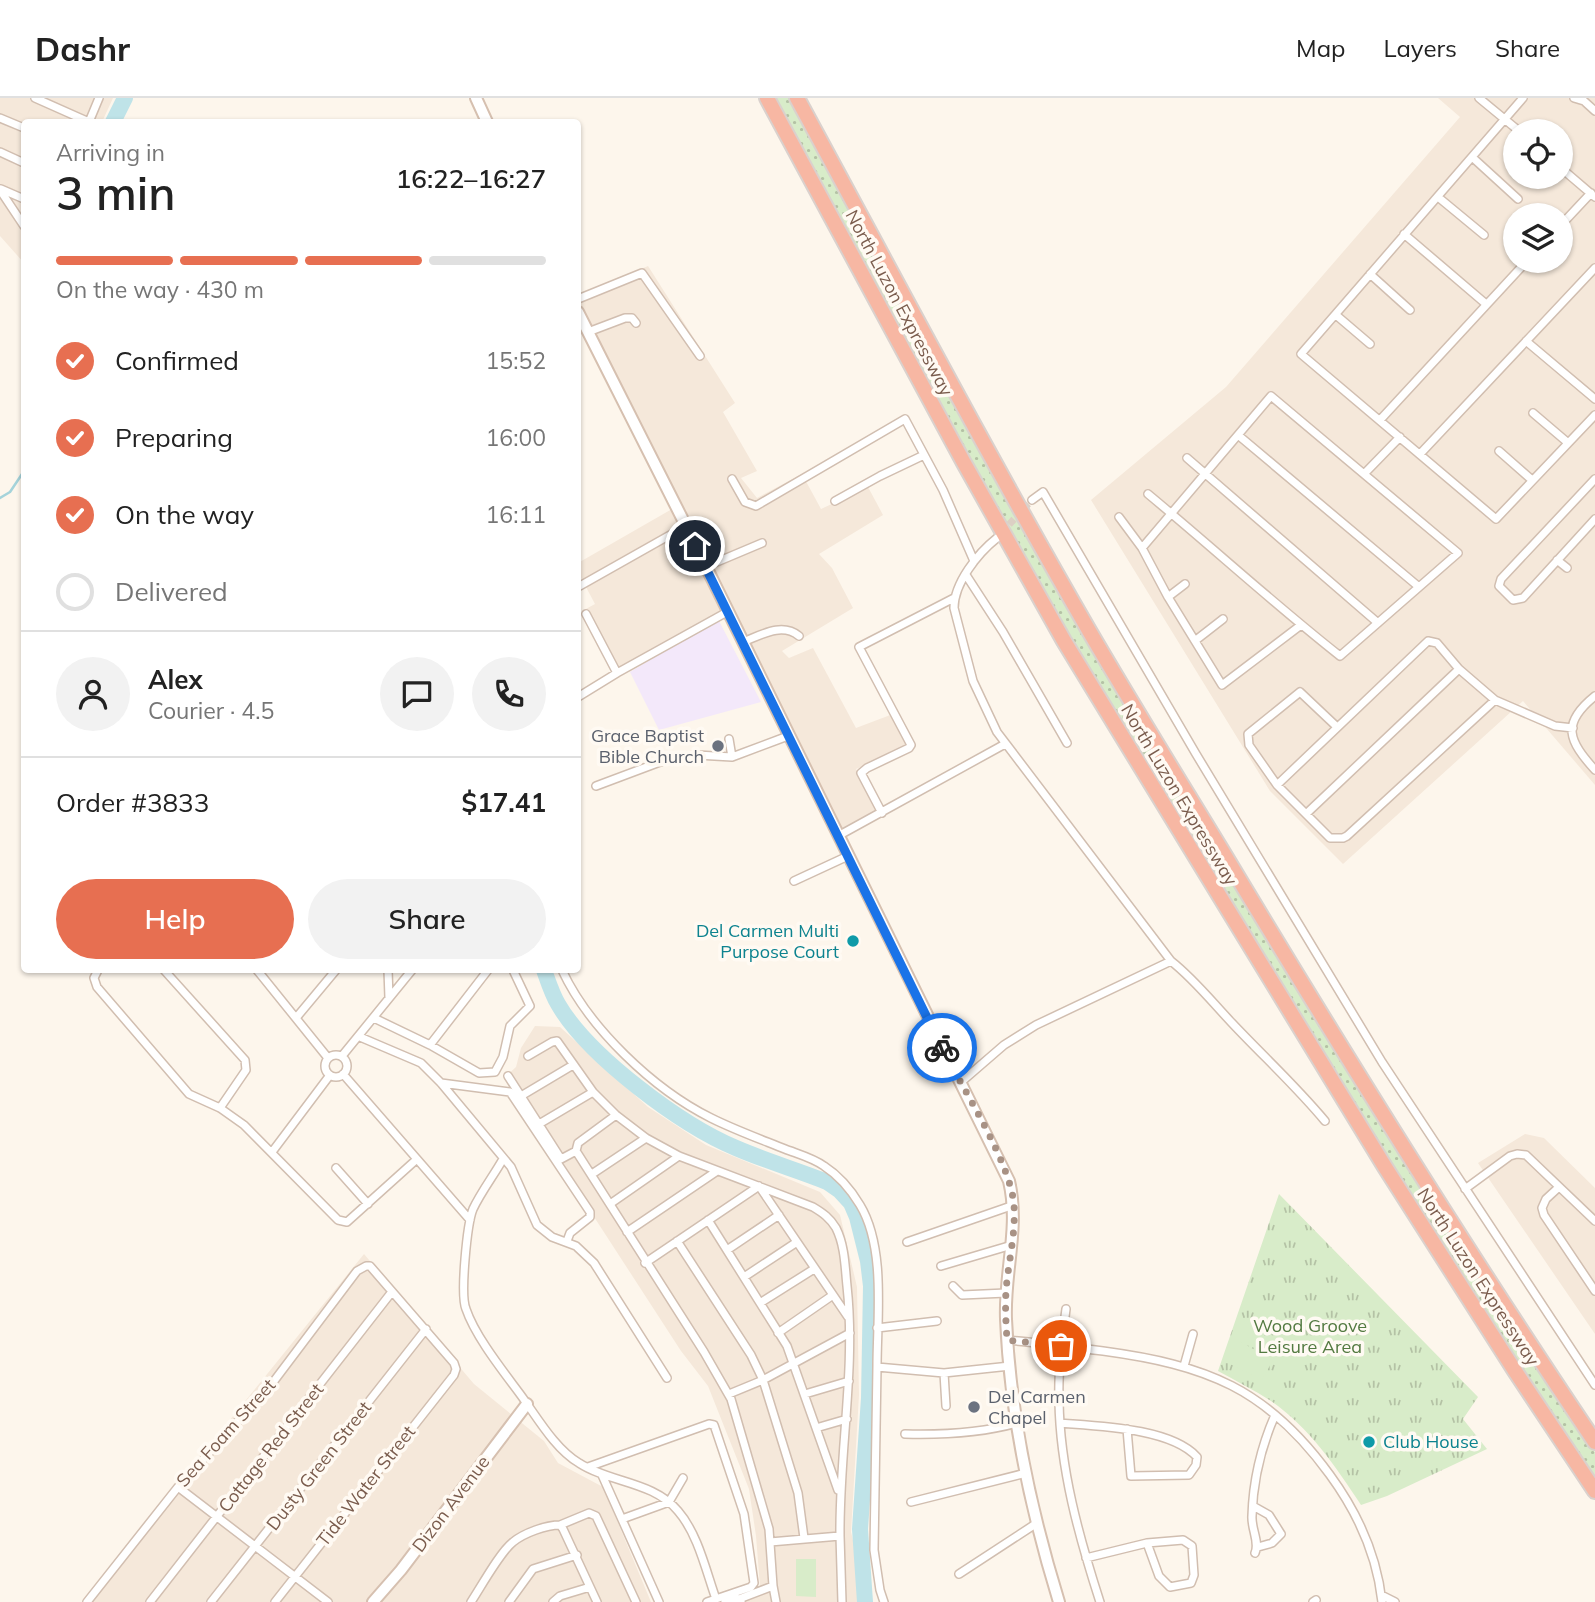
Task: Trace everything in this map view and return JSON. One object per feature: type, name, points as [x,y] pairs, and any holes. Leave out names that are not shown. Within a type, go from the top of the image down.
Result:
[{"type":"highway","name":"North Luzon Expressway","points":[[767,98],[964,463],[1064,641],[1385,1167],[1595,1491]]},
{"type":"highway","name":"North Luzon Expressway","points":[[797,98],[987,450],[1096,642],[1279,947],[1414,1164],[1516,1325],[1595,1442]]},
{"type":"main road","points":[[476,98],[486,119]]},
{"type":"main road","points":[[581,318],[1004,1170],[1014,1205],[1006,1293],[1007,1340],[1017,1423],[1037,1523],[1059,1602]]},
{"type":"main road","name":"Dizon Avenue","points":[[373,1602],[401,1570],[527,1404]]},
{"type":"street","points":[[35,98],[82,119]]},
{"type":"street","points":[[90,119],[99,98]]},
{"type":"street","points":[[1479,98],[1504,118]]},
{"type":"street","points":[[1523,98],[1301,354],[1496,519],[1595,415]]},
{"type":"street","points":[[1574,98],[1584,101],[1595,111]]},
{"type":"street","points":[[0,118],[21,127]]},
{"type":"street","points":[[0,152],[21,162]]},
{"type":"street","points":[[1472,157],[1518,199]]},
{"type":"street","points":[[1573,178],[1593,195],[1573,214]]},
{"type":"street","points":[[0,189],[21,198]]},
{"type":"street","points":[[0,189],[21,221]]},
{"type":"street","points":[[1438,197],[1484,235]]},
{"type":"street","points":[[1404,234],[1486,304]]},
{"type":"street","points":[[1420,454],[1595,268]]},
{"type":"street","points":[[581,298],[642,273],[700,356]]},
{"type":"street","points":[[1380,419],[1516,273]]},
{"type":"street","points":[[1370,274],[1410,310]]},
{"type":"street","points":[[1336,315],[1370,344]]},
{"type":"street","points":[[588,332],[625,318],[632,318],[636,323]]},
{"type":"street","points":[[1525,341],[1595,399]]},
{"type":"street","points":[[1142,548],[1171,513],[1204,473],[1271,396],[1458,553],[1340,656],[1301,625],[1171,513],[1148,494]]},
{"type":"street","points":[[1533,413],[1567,442]]},
{"type":"street","points":[[732,478],[746,502],[757,506],[905,419],[943,490],[974,562]]},
{"type":"street","points":[[1238,435],[1419,587]]},
{"type":"street","points":[[1364,474],[1400,437]]},
{"type":"street","points":[[1499,451],[1532,480]]},
{"type":"street","points":[[835,501],[924,455]]},
{"type":"street","points":[[1187,458],[1378,624]]},
{"type":"street","points":[[1595,479],[1501,579],[1499,586],[1513,600],[1523,598],[1595,519]]},
{"type":"street","points":[[1032,500],[1043,492],[1381,1062],[1595,1385]]},
{"type":"street","points":[[1119,517],[1142,548],[1168,597],[1222,685],[1301,625]]},
{"type":"street","points":[[581,585],[686,526]]},
{"type":"street","points":[[997,538],[974,562],[954,598],[956,621],[973,681],[984,708],[1005,744],[1171,961],[1185,972],[1298,1088],[1325,1121]]},
{"type":"street","points":[[705,567],[762,543]]},
{"type":"street","points":[[1557,560],[1567,568]]},
{"type":"street","points":[[966,575],[1003,632],[1067,743]]},
{"type":"street","points":[[1168,597],[1185,584]]},
{"type":"street","points":[[882,813],[861,773],[911,745],[859,647],[954,598]]},
{"type":"street","points":[[581,695],[727,612]]},
{"type":"street","points":[[586,614],[617,673]]},
{"type":"street","points":[[1196,640],[1223,619]]},
{"type":"street","points":[[743,642],[780,629],[799,636]]},
{"type":"street","points":[[1277,785],[1336,726],[1428,642],[1437,643],[1459,669],[1495,700],[1555,726],[1573,728]]},
{"type":"street","points":[[1306,814],[1459,669]]},
{"type":"street","points":[[1336,726],[1300,692],[1248,734],[1249,745],[1277,785],[1330,838],[1343,838],[1495,700]]},
{"type":"street","points":[[1595,696],[1578,711],[1572,738],[1574,746],[1595,770]]},
{"type":"street","points":[[596,786],[668,759],[684,756],[732,757],[788,736]]},
{"type":"street","points":[[729,739],[732,757]]},
{"type":"street","points":[[838,836],[1005,744]]},
{"type":"street","points":[[794,881],[848,856]]},
{"type":"street","points":[[960,1083],[1004,1045],[1026,1032],[1171,961]]},
{"type":"street","points":[[96,973],[94,978],[97,987],[189,1094],[219,1108],[244,1125],[342,1223],[347,1222],[368,1204],[417,1158]]},
{"type":"street","points":[[167,973],[245,1060],[246,1070],[219,1108]]},
{"type":"street","points":[[259,973],[328,1058]]},
{"type":"street","points":[[296,1018],[334,973]]},
{"type":"street","points":[[388,973],[389,999]]},
{"type":"street","points":[[342,1056],[410,973]]},
{"type":"street","points":[[430,1045],[486,973]]},
{"type":"street","points":[[374,1018],[479,1073],[495,1072],[503,1057],[510,1026],[530,1006],[514,973]]},
{"type":"street","points":[[564,973],[586,1011],[650,1076],[710,1117],[823,1165],[837,1176],[860,1206],[869,1226],[876,1255],[878,1404],[874,1550],[884,1602]]},
{"type":"street","points":[[360,1037],[421,1063],[441,1083],[511,1167],[537,1225],[552,1237],[576,1246],[594,1264],[667,1378]]},
{"type":"street","points":[[528,1056],[552,1041],[557,1041],[593,1092],[646,1138],[679,1156],[813,1207],[827,1216],[835,1227],[845,1260],[850,1319],[847,1419],[839,1493],[842,1602]]},
{"type":"street","points":[[335,1054],[342,1056],[347,1063],[343,1074],[337,1077],[330,1075],[324,1065],[328,1058],[335,1054]]},
{"type":"street","points":[[521,1096],[573,1065]]},
{"type":"street","points":[[343,1074],[470,1220]]},
{"type":"street","points":[[272,1152],[330,1075]]},
{"type":"street","points":[[508,1076],[561,1159],[576,1151],[578,1143],[617,1115]]},
{"type":"street","points":[[441,1083],[510,1092],[590,1212],[590,1217],[570,1233],[567,1241]]},
{"type":"street","points":[[539,1124],[593,1092]]},
{"type":"street","points":[[592,1174],[646,1138]]},
{"type":"street","points":[[576,1151],[729,1394],[765,1512],[771,1542],[776,1602]]},
{"type":"street","points":[[1465,1189],[1510,1156],[1526,1154],[1595,1221]]},
{"type":"street","points":[[610,1204],[679,1156]]},
{"type":"street","points":[[503,1159],[474,1208],[470,1220],[463,1280],[465,1308],[527,1404],[561,1448],[578,1463],[602,1475],[639,1486],[669,1502],[688,1525],[716,1599]]},
{"type":"street","points":[[336,1168],[368,1204]]},
{"type":"street","points":[[627,1232],[717,1171]]},
{"type":"street","points":[[759,1186],[850,1319]]},
{"type":"street","points":[[645,1263],[759,1186]]},
{"type":"street","points":[[1559,1187],[1546,1199],[1542,1208],[1544,1215],[1595,1292]]},
{"type":"street","points":[[907,1242],[1014,1205]]},
{"type":"street","points":[[727,1250],[779,1215]]},
{"type":"street","points":[[709,1220],[778,1332],[794,1364],[839,1493]]},
{"type":"street","points":[[677,1241],[751,1354],[763,1380],[798,1493],[804,1538]]},
{"type":"street","points":[[744,1277],[797,1242]]},
{"type":"street","points":[[941,1266],[1012,1245]]},
{"type":"street","name":"Sea Foam Street","points":[[87,1602],[178,1487],[271,1385],[357,1271],[366,1266],[374,1270],[391,1293]]},
{"type":"street","points":[[760,1303],[814,1269]]},
{"type":"street","points":[[953,1286],[962,1295],[1006,1293]]},
{"type":"street","points":[[391,1293],[426,1329]]},
{"type":"street","name":"Cottage Red Street","points":[[150,1602],[391,1293]]},
{"type":"street","points":[[778,1332],[833,1296]]},
{"type":"street","points":[[1066,1309],[1061,1346],[1060,1423],[1069,1490],[1100,1602]]},
{"type":"street","points":[[877,1328],[937,1321]]},
{"type":"street","name":"Tide Water Street","points":[[275,1602],[454,1375],[454,1363],[426,1329]]},
{"type":"street","name":"Dusty Green Street","points":[[211,1602],[426,1329]]},
{"type":"street","points":[[729,1394],[763,1380],[850,1333]]},
{"type":"street","points":[[1184,1366],[1193,1334]]},
{"type":"street","points":[[1007,1340],[1144,1357],[1213,1376],[1245,1392],[1275,1415],[1319,1457],[1352,1507],[1371,1551],[1381,1599],[1395,1602]]},
{"type":"street","points":[[877,1367],[944,1373],[1010,1366]]},
{"type":"street","points":[[944,1373],[946,1406]]},
{"type":"street","points":[[804,1394],[849,1381]]},
{"type":"street","points":[[1253,1506],[1269,1515],[1285,1534],[1256,1550],[1253,1506],[1258,1467],[1265,1438],[1275,1415]]},
{"type":"street","points":[[816,1428],[847,1419]]},
{"type":"street","points":[[587,1467],[709,1423],[714,1425],[744,1514],[754,1583],[751,1587],[707,1602]]},
{"type":"street","points":[[905,1434],[935,1435],[976,1431],[1017,1423]]},
{"type":"street","points":[[1060,1423],[1127,1429],[1178,1444],[1197,1457],[1194,1471],[1189,1475],[1131,1476],[1127,1429]]},
{"type":"street","points":[[911,1502],[1026,1473]]},
{"type":"street","points":[[602,1475],[659,1602]]},
{"type":"street","points":[[622,1519],[669,1502],[683,1478]]},
{"type":"street","points":[[178,1487],[328,1602]]},
{"type":"street","points":[[471,1602],[511,1543],[524,1535],[589,1513],[596,1516],[636,1602]]},
{"type":"street","points":[[959,1574],[1037,1523]]},
{"type":"street","points":[[560,1525],[577,1555],[597,1602]]},
{"type":"street","points":[[771,1542],[840,1536]]},
{"type":"street","points":[[1086,1558],[1147,1543],[1183,1540],[1192,1546],[1194,1575],[1191,1583],[1170,1587],[1162,1581],[1147,1543]]},
{"type":"street","points":[[509,1602],[533,1569],[577,1555]]},
{"type":"street","points":[[725,1602],[741,1601],[773,1586]]},
{"type":"street","points":[[553,1602],[560,1596],[590,1587]]},
{"type":"shaded area","points":[[0,98],[113,98],[103,119],[21,119],[21,260],[0,236]]},
{"type":"shaded area","points":[[1438,98],[1595,98],[1595,785],[1523,701],[1343,864],[1270,791],[1091,500],[1226,387],[1460,117]]},
{"type":"shaded area","points":[[648,266],[735,403],[723,412],[757,471],[741,478],[757,498],[802,474],[821,509],[868,487],[883,515],[819,554],[832,568],[853,608],[782,651],[789,658],[813,648],[856,728],[893,714],[909,746],[856,769],[878,812],[837,833],[581,314],[581,295]]},
{"type":"shaded area","points":[[672,509],[722,613],[617,671],[584,610],[595,604],[581,578],[581,561]]},
{"type":"shaded area","points":[[718,619],[761,702],[659,730],[630,672]]},
{"type":"shaded area","points":[[535,1026],[560,1027],[648,1107],[706,1145],[820,1192],[840,1215],[857,1287],[859,1395],[851,1532],[859,1565],[857,1602],[717,1602],[760,1586],[749,1489],[708,1386],[681,1351],[504,1078],[516,1067],[521,1048]]},
{"type":"shaded area","points":[[1525,1134],[1544,1138],[1595,1188],[1595,1334],[1478,1163]]},
{"type":"shaded area","points":[[364,1254],[474,1384],[544,1441],[558,1463],[603,1487],[651,1602],[83,1602]]},
{"type":"green space","points":[[773,98],[791,98],[979,444],[1536,1362],[1595,1452],[1595,1483],[1465,1286],[1045,597]]},
{"type":"green space","name":"Wood Groove Leisure Area","points":[[1279,1194],[1478,1397],[1463,1419],[1487,1449],[1387,1496],[1361,1505],[1332,1462],[1298,1423],[1271,1401],[1218,1371]]},
{"type":"green space","points":[[1239,1341],[1273,1360],[1262,1380],[1227,1362]]},
{"type":"green space","points":[[796,1559],[816,1559],[816,1597],[796,1596]]},
{"type":"waterway","points":[[114,119],[125,98]]},
{"type":"waterway","points":[[0,498],[10,492],[21,476]]},
{"type":"waterway","points":[[545,973],[556,1000],[572,1024],[613,1066],[663,1106],[714,1137],[747,1153],[827,1182],[851,1203],[868,1261],[871,1286],[869,1398],[860,1529],[865,1602]]},
{"type":"tunnel","points":[[1002,532],[1032,500]]},
{"type":"way so far","points":[[942,1048],[1009,1181],[1014,1205],[1014,1223],[1006,1293],[1007,1340],[1061,1346]]},
{"type":"place","name":"Grace Baptist Bible Church","points":[[718,746]]},
{"type":"place","name":"Del Carmen Multi Purpose Court","points":[[853,941]]},
{"type":"place","name":"Del Carmen Chapel","points":[[974,1407]]},
{"type":"place","name":"Club House","points":[[1369,1442]]},
{"type":"route","points":[[695,546],[942,1048]]}]
